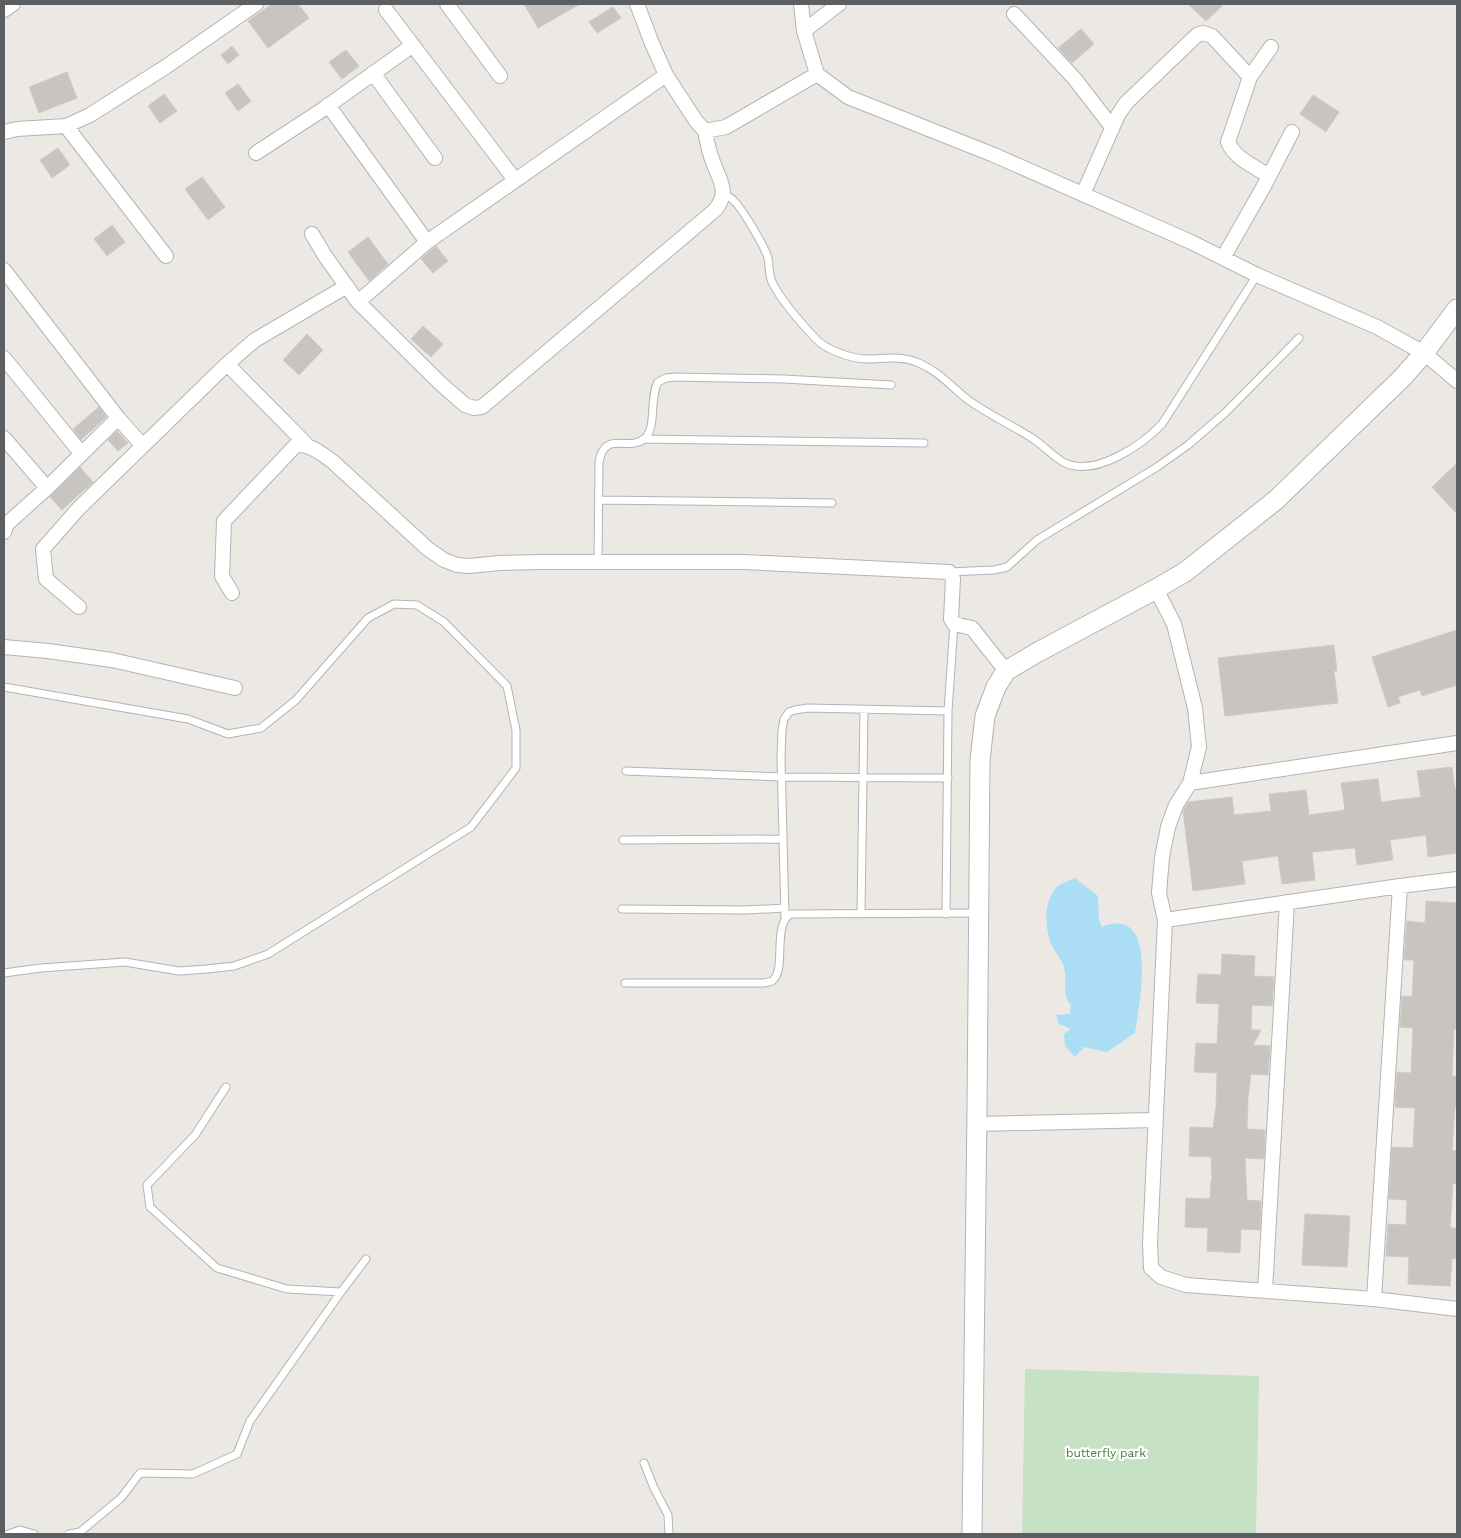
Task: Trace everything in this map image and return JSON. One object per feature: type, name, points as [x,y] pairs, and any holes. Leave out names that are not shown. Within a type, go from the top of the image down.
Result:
[{"type":"street","points":[[4,10],[13,4]]},
{"type":"street","points":[[4,132],[17,129],[66,126],[90,115],[167,66],[256,4]]},
{"type":"street","points":[[447,4],[500,76]]},
{"type":"street","points":[[312,234],[325,256],[358,302],[465,405],[474,408],[482,407],[715,210],[721,202],[724,194],[722,182],[708,146],[705,131],[696,121],[666,76],[637,4]]},
{"type":"street","points":[[801,4],[804,31],[817,74],[848,98],[994,155],[1191,242],[1257,275],[1377,327],[1424,353],[1457,381]]},
{"type":"street","points":[[804,31],[839,4]]},
{"type":"street","points":[[386,10],[515,180]]},
{"type":"street","points":[[1014,14],[1074,78],[1112,127]]},
{"type":"street","points":[[1083,194],[1112,127],[1126,103],[1197,34],[1203,33],[1212,36],[1250,77]]},
{"type":"street","points":[[256,153],[328,106],[413,45]]},
{"type":"street","points":[[1269,176],[1237,156],[1231,150],[1228,142],[1250,77],[1271,46]]},
{"type":"street","points":[[373,74],[435,158]]},
{"type":"street","points":[[705,131],[726,127],[817,74]]},
{"type":"street","points":[[358,302],[427,242],[666,76]]},
{"type":"street","points":[[328,106],[427,242]]},
{"type":"street","points":[[66,126],[166,256]]},
{"type":"street","points":[[1223,258],[1292,132]]},
{"type":"street","points":[[4,270],[118,418],[143,446]]},
{"type":"street","points":[[79,607],[46,579],[43,549],[79,508],[227,364],[255,340],[346,286]]},
{"type":"street","points":[[972,1534],[980,760],[982,734],[996,687],[1006,671],[1038,652],[1156,590],[1185,572],[1295,483],[1403,377],[1424,353],[1457,309]]},
{"type":"street","points":[[4,358],[82,453]]},
{"type":"street","points":[[227,364],[306,444],[332,461],[428,549],[444,560],[457,565],[469,566],[500,562],[744,562],[949,572],[953,579],[951,618],[954,624],[972,628],[1006,671]]},
{"type":"street","points":[[4,532],[7,524],[47,488],[118,418]]},
{"type":"street","points":[[4,438],[47,488]]},
{"type":"street","points":[[232,593],[222,576],[224,521],[296,445],[306,444]]},
{"type":"street","points":[[1156,590],[1174,624],[1195,708],[1199,747],[1190,783],[1176,806],[1168,827],[1162,857],[1159,893],[1165,920],[1150,1243],[1151,1268],[1161,1277],[1186,1285],[1374,1299],[1457,1309]]},
{"type":"street","points":[[4,647],[112,660],[235,688]]},
{"type":"street","points":[[1190,783],[1457,743]]},
{"type":"street","points":[[1165,920],[1457,879]]},
{"type":"street","points":[[1374,1299],[1400,886]]},
{"type":"street","points":[[1265,1291],[1287,902]]},
{"type":"street","points":[[977,1124],[1155,1120]]},
{"type":"lane","points":[[724,194],[734,200],[742,210],[768,256],[769,274],[773,284],[803,325],[817,340],[833,350],[850,356],[866,359],[898,357],[927,366],[967,399],[996,419],[1032,438],[1065,462],[1078,466],[1090,466],[1109,461],[1152,435],[1162,424],[1257,275]]},
{"type":"lane","points":[[949,572],[994,570],[1007,567],[1041,537],[1157,467],[1188,445],[1226,412],[1299,338]]},
{"type":"lane","points":[[644,439],[649,432],[651,424],[654,388],[658,382],[666,378],[784,379],[892,384]]},
{"type":"lane","points":[[598,562],[599,462],[601,452],[605,446],[637,442],[644,439],[924,443]]},
{"type":"lane","points":[[599,500],[832,503]]},
{"type":"lane","points":[[4,687],[188,719],[228,734],[261,728],[296,700],[368,618],[394,604],[417,605],[444,622],[507,686],[516,730],[516,768],[472,827],[268,954],[234,966],[207,969],[179,971],[126,962],[41,968],[4,973]]},
{"type":"lane","points":[[946,914],[948,711],[954,624]]},
{"type":"lane","points":[[625,983],[764,982],[772,981],[776,975],[782,926],[785,918],[782,731],[784,719],[789,712],[808,708],[948,711]]},
{"type":"lane","points":[[861,914],[864,710]]},
{"type":"lane","points":[[626,771],[782,777],[948,778]]},
{"type":"lane","points":[[622,840],[783,839]]},
{"type":"lane","points":[[622,909],[745,910],[785,908]]},
{"type":"lane","points":[[785,918],[790,914],[801,913],[979,913]]},
{"type":"lane","points":[[226,1088],[195,1135],[147,1185],[150,1207],[217,1268],[287,1289],[341,1292]]},
{"type":"lane","points":[[69,1534],[80,1532],[121,1498],[140,1473],[193,1474],[237,1454],[250,1421],[366,1259]]},
{"type":"lane","points":[[644,1463],[668,1515],[669,1534]]},
{"type":"lane","points":[[8,1534],[20,1530],[34,1534]]},
{"type":"green space","name":"butterfly park","points":[[1025,1369],[1259,1376],[1256,1534],[1022,1534]]},
{"type":"water","points":[[1075,878],[1098,896],[1099,920],[1102,927],[1120,924],[1132,930],[1139,943],[1142,961],[1142,981],[1135,1033],[1107,1052],[1084,1047],[1075,1057],[1065,1046],[1064,1034],[1071,1029],[1059,1024],[1056,1015],[1070,1014],[1071,1005],[1065,993],[1064,968],[1050,941],[1046,915],[1051,895],[1056,887]]},
{"type":"building","points":[[272,4],[298,4],[309,18],[268,48],[248,21]]},
{"type":"building","points":[[524,4],[580,4],[538,28]]},
{"type":"building","points":[[1188,4],[1224,4],[1206,21]]},
{"type":"building","points":[[613,7],[621,18],[597,33],[589,22]]},
{"type":"building","points":[[1081,29],[1094,44],[1072,63],[1058,48]]},
{"type":"building","points":[[232,46],[239,55],[228,64],[221,55]]},
{"type":"building","points":[[346,50],[359,66],[342,79],[329,62]]},
{"type":"building","points":[[67,72],[77,98],[39,113],[29,87]]},
{"type":"building","points":[[238,84],[251,101],[238,111],[225,93]]},
{"type":"building","points":[[164,94],[177,111],[160,123],[148,106]]},
{"type":"building","points":[[1313,95],[1339,112],[1326,132],[1300,114]]},
{"type":"building","points":[[58,148],[70,165],[52,178],[40,160]]},
{"type":"building","points":[[202,177],[225,207],[208,220],[185,189]]},
{"type":"building","points":[[112,225],[125,242],[107,256],[94,239]]},
{"type":"building","points":[[368,237],[388,264],[369,281],[348,252]]},
{"type":"building","points":[[436,246],[448,261],[433,273],[421,259]]},
{"type":"building","points":[[423,326],[443,344],[431,357],[411,339]]},
{"type":"building","points":[[307,334],[323,350],[299,375],[283,360]]},
{"type":"building","points":[[99,407],[106,417],[81,440],[73,429]]},
{"type":"building","points":[[117,431],[128,443],[118,451],[108,440]]},
{"type":"building","points":[[1457,463],[1457,514],[1432,487]]},
{"type":"building","points":[[80,467],[93,482],[62,510],[50,497]]},
{"type":"building","points":[[1457,630],[1457,685],[1422,696],[1420,690],[1398,697],[1400,703],[1388,707],[1372,657]]},
{"type":"building","points":[[1334,645],[1337,671],[1334,671],[1338,703],[1225,716],[1218,658]]},
{"type":"building","points":[[1452,767],[1455,789],[1457,789],[1457,853],[1428,857],[1426,835],[1390,840],[1393,860],[1357,865],[1355,848],[1312,852],[1315,880],[1282,884],[1278,856],[1242,861],[1245,884],[1193,891],[1183,811],[1188,802],[1232,797],[1234,815],[1271,811],[1269,794],[1306,790],[1309,815],[1345,810],[1341,783],[1378,779],[1381,802],[1421,797],[1417,771]]},
{"type":"building","points":[[1426,901],[1457,903],[1457,1029],[1454,1029],[1452,1076],[1457,1076],[1457,1106],[1455,1106],[1452,1150],[1457,1151],[1457,1184],[1453,1183],[1450,1228],[1457,1228],[1457,1259],[1452,1258],[1450,1286],[1408,1284],[1409,1257],[1386,1256],[1388,1224],[1406,1225],[1407,1200],[1389,1199],[1392,1147],[1413,1148],[1415,1108],[1395,1107],[1397,1072],[1411,1073],[1413,1028],[1400,1027],[1402,996],[1412,997],[1414,960],[1404,960],[1407,921],[1425,923]]},
{"type":"building","points":[[1222,954],[1255,956],[1254,976],[1274,977],[1272,1006],[1252,1005],[1251,1030],[1261,1030],[1253,1045],[1270,1046],[1268,1075],[1251,1074],[1248,1097],[1247,1129],[1265,1130],[1264,1159],[1245,1158],[1247,1200],[1261,1201],[1260,1230],[1241,1229],[1240,1253],[1207,1251],[1208,1228],[1185,1227],[1186,1198],[1210,1199],[1212,1181],[1211,1157],[1189,1156],[1190,1127],[1213,1128],[1216,1107],[1217,1073],[1194,1072],[1196,1043],[1217,1044],[1219,1004],[1196,1003],[1198,974],[1221,975]]},
{"type":"building","points":[[1305,1214],[1350,1216],[1347,1267],[1302,1265]]}]
